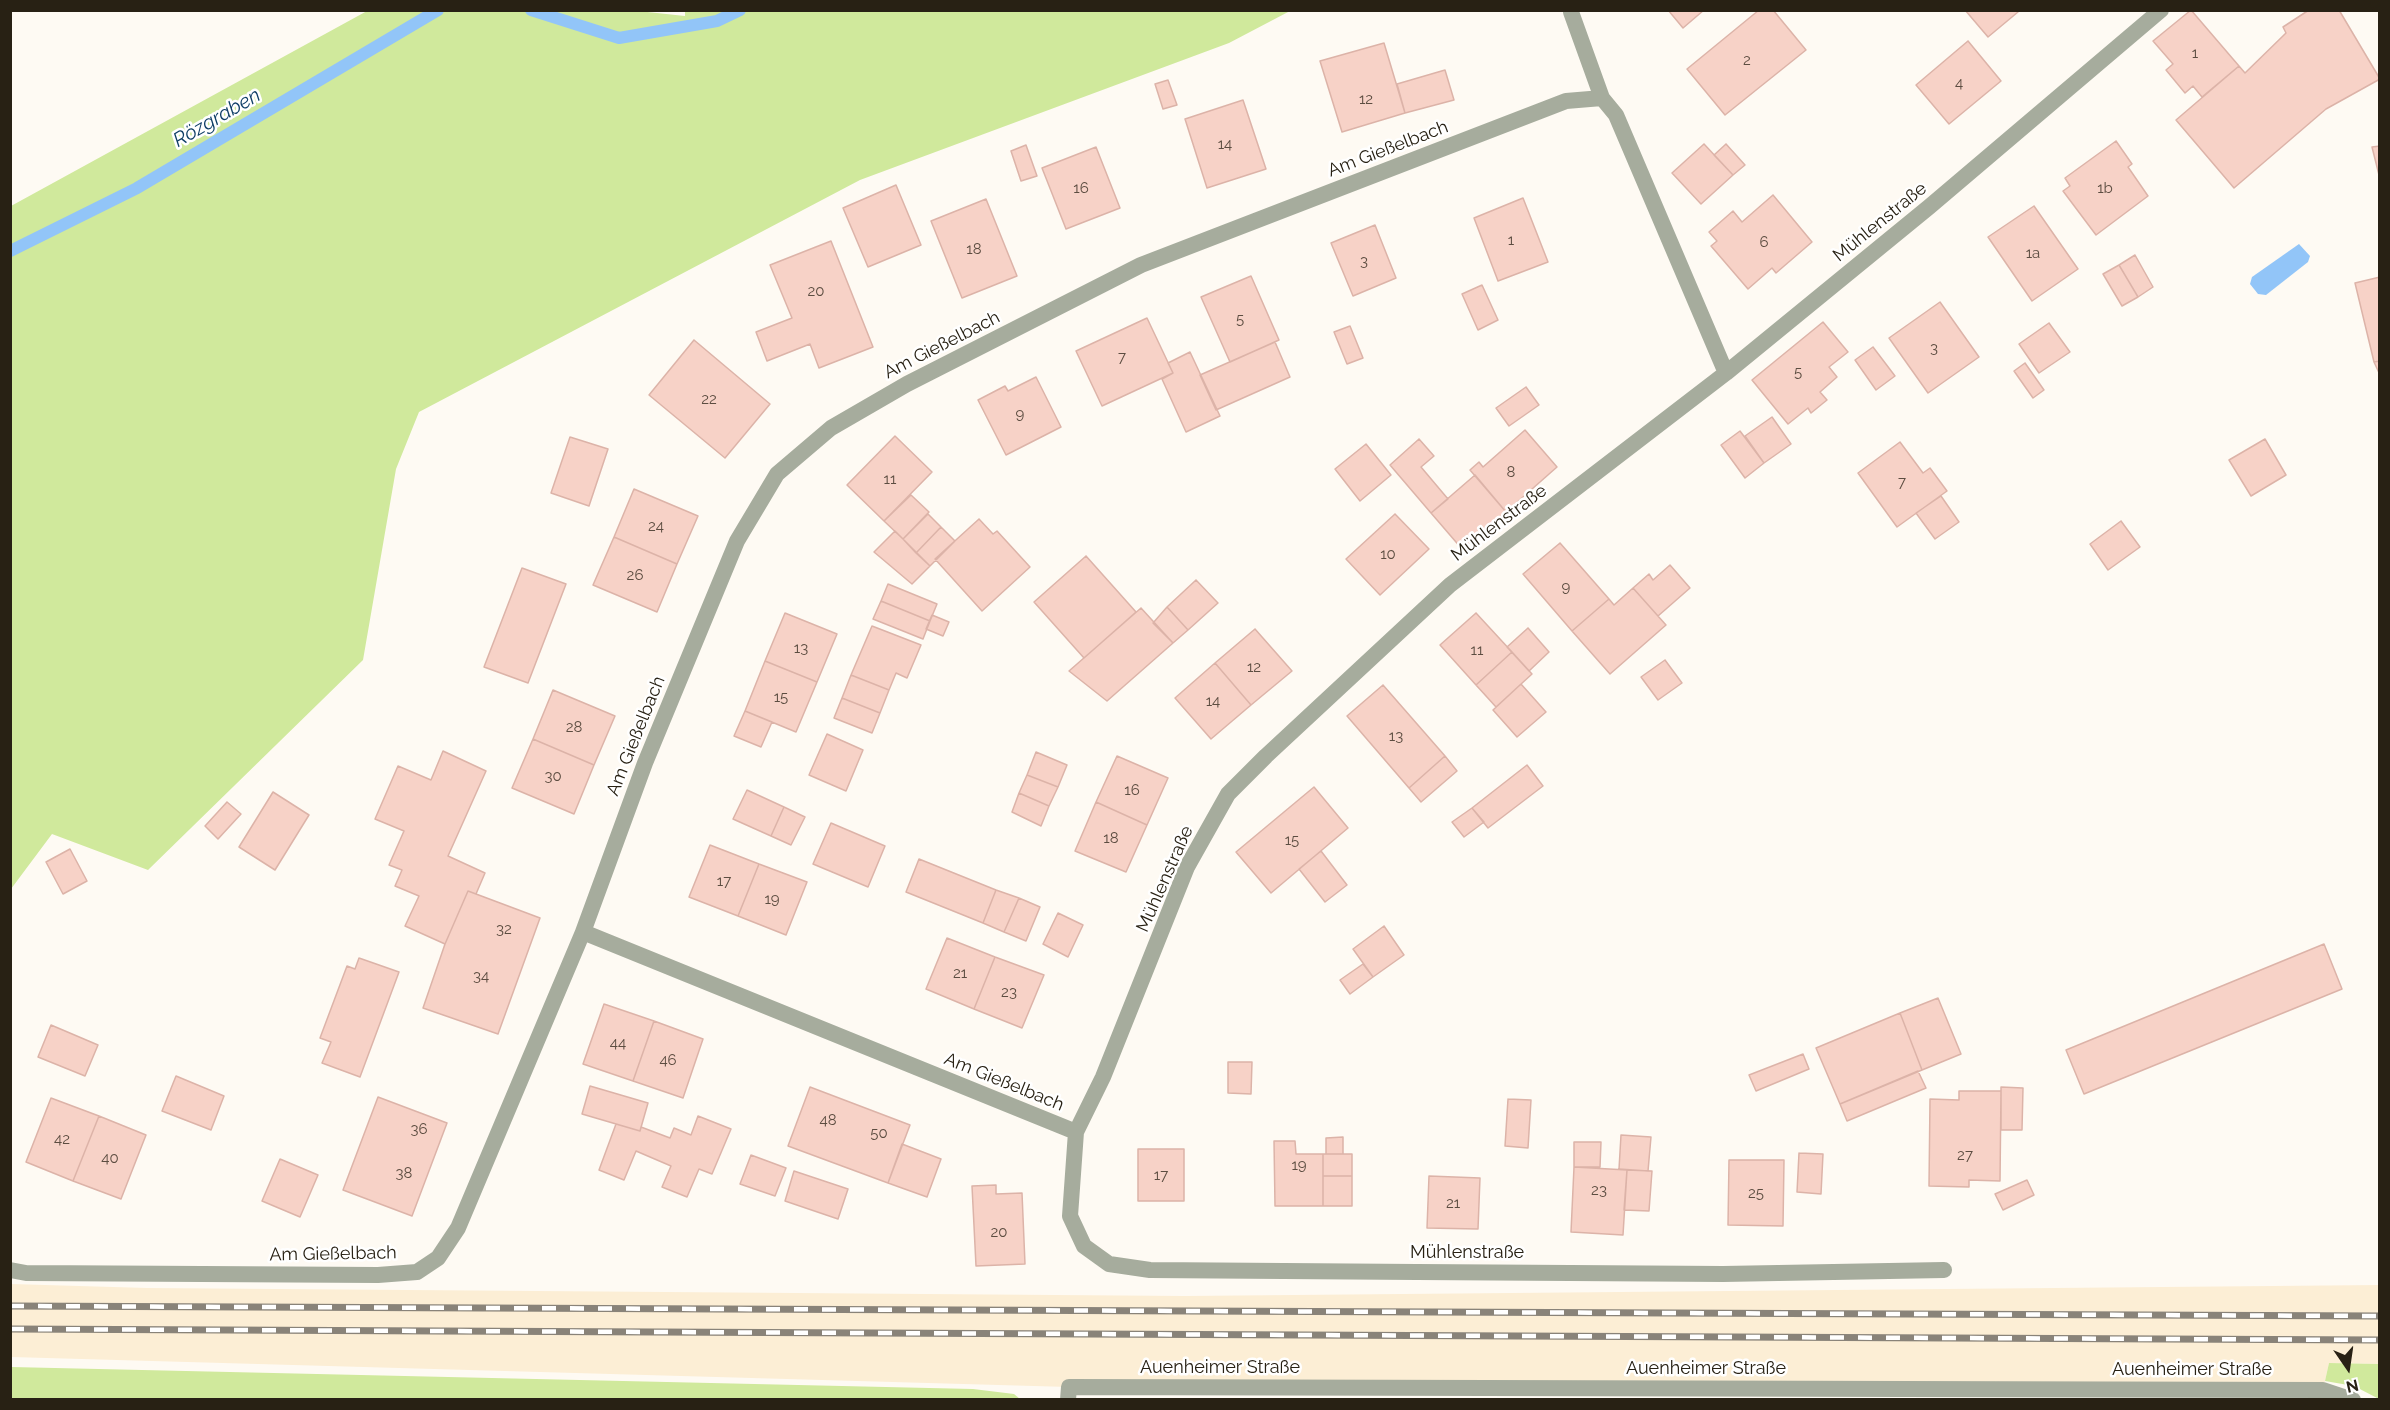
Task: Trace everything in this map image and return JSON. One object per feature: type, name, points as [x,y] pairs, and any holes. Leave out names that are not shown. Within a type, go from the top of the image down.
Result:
[{"type":"street","name":"Mühlenstraße","points":[[1944,1270],[1723,1274],[1406,1272],[1150,1270],[1109,1264],[1084,1246],[1070,1216],[1076,1132],[1103,1077],[1187,867],[1228,794],[1450,585],[1726,373],[1929,207],[2161,10]]},
{"type":"street","points":[[1571,12],[1602,98],[1616,115],[1726,373]]},
{"type":"street","name":"Am Gießelbach","points":[[10,1270],[26,1273],[378,1275],[417,1272],[438,1258],[458,1228],[583,932],[645,763],[737,541],[777,474],[831,428],[907,384],[1141,265],[1566,101],[1602,98]]},
{"type":"street","name":"Am Gießelbach","points":[[583,932],[1076,1132]]},
{"type":"street","name":"Auenheimer Straße","points":[[1068,1400],[1069,1387],[1105,1387],[2323,1390],[2353,1400]]},
{"type":"shaded area","points":[[11,1284],[147,1288],[1185,1296],[2380,1285],[2379,1364],[2329,1363],[2323,1390],[1069,1387],[11,1357]]},
{"type":"green space","points":[[685,10],[1290,11],[1229,43],[860,180],[419,412],[396,469],[363,660],[148,870],[52,834],[11,889],[11,206],[367,11],[638,11],[685,16]]},
{"type":"green space","points":[[2329,1363],[2379,1364],[2379,1399],[2354,1386],[2325,1381]]},
{"type":"green space","points":[[11,1367],[973,1389],[1014,1394],[1020,1399],[11,1400]]},
{"type":"water","points":[[2299,244],[2310,256],[2308,262],[2266,295],[2258,294],[2250,284],[2252,277]]},
{"type":"building","points":[[1668,10],[1704,10],[1683,28]]},
{"type":"building","points":[[1759,10],[1773,10],[1806,50],[1725,115],[1687,69]]},
{"type":"building","points":[[1965,10],[2016,10],[2018,12],[1988,37]]},
{"type":"building","points":[[2191,10],[2239,66],[2202,97],[2193,86],[2185,93],[2166,70],[2173,64],[2153,41]]},
{"type":"building","points":[[2309,10],[2339,10],[2380,79],[2326,109],[2234,188],[2176,120],[2239,66],[2245,73],[2286,33],[2283,27]]},
{"type":"building","points":[[1968,41],[2001,81],[1949,124],[1916,85]]},
{"type":"building","points":[[1384,43],[1405,113],[1342,132],[1320,61]]},
{"type":"building","points":[[1445,70],[1454,100],[1405,113],[1397,84]]},
{"type":"building","points":[[1168,80],[1177,105],[1163,109],[1155,84]]},
{"type":"building","points":[[1243,100],[1266,169],[1207,188],[1185,119]]},
{"type":"building","points":[[2116,141],[2132,164],[2128,167],[2148,196],[2096,235],[2063,191],[2070,186],[2065,178]]},
{"type":"building","points":[[1704,144],[1733,175],[1701,204],[1672,173]]},
{"type":"building","points":[[1726,144],[1745,165],[1733,175],[1714,155]]},
{"type":"building","points":[[1026,145],[1037,176],[1021,181],[1011,151]]},
{"type":"building","points":[[2380,146],[2380,179],[2372,147]]},
{"type":"building","points":[[1096,147],[1120,208],[1066,229],[1042,168]]},
{"type":"building","points":[[896,185],[921,245],[868,267],[843,208]]},
{"type":"building","points":[[1773,195],[1812,242],[1776,273],[1772,268],[1748,289],[1711,246],[1717,241],[1709,232],[1733,211],[1742,222]]},
{"type":"building","points":[[1523,198],[1548,262],[1498,281],[1474,218]]},
{"type":"building","points":[[986,199],[1017,276],[962,298],[931,221]]},
{"type":"building","points":[[2034,206],[2078,269],[2032,301],[1988,237]]},
{"type":"building","points":[[1375,225],[1396,278],[1353,296],[1331,243]]},
{"type":"building","points":[[831,241],[873,347],[819,368],[810,344],[767,361],[756,332],[792,318],[770,265]]},
{"type":"building","points":[[2135,255],[2153,287],[2138,297],[2119,265]]},
{"type":"building","points":[[2119,265],[2138,297],[2122,306],[2103,274]]},
{"type":"building","points":[[1251,276],[1279,340],[1230,362],[1201,297]]},
{"type":"building","points":[[2380,277],[2380,361],[2374,362],[2355,283]]},
{"type":"building","points":[[1482,285],[1498,320],[1478,330],[1462,294]]},
{"type":"building","points":[[1940,302],[1979,357],[1928,393],[1889,338]]},
{"type":"building","points":[[1147,318],[1173,373],[1102,406],[1076,351]]},
{"type":"building","points":[[1823,322],[1848,352],[1829,367],[1837,377],[1820,392],[1827,400],[1811,413],[1808,408],[1788,424],[1752,380]]},
{"type":"building","points":[[2049,323],[2070,352],[2039,373],[2019,344]]},
{"type":"building","points":[[1350,326],[1363,358],[1347,364],[1334,332]]},
{"type":"building","points":[[694,340],[770,404],[725,458],[649,395]]},
{"type":"building","points":[[1275,342],[1290,377],[1216,410],[1200,375]]},
{"type":"building","points":[[1873,347],[1895,376],[1876,390],[1855,360]]},
{"type":"building","points":[[1190,352],[1220,416],[1186,432],[1162,379],[1173,373],[1168,363]]},
{"type":"building","points":[[2380,361],[2380,375],[2374,362]]},
{"type":"building","points":[[2025,363],[2044,390],[2033,398],[2014,371]]},
{"type":"building","points":[[1036,377],[1061,427],[1006,455],[978,400],[1005,386],[1008,391]]},
{"type":"building","points":[[1526,387],[1539,405],[1509,426],[1496,408]]},
{"type":"building","points":[[1772,417],[1791,444],[1764,463],[1745,436]]},
{"type":"building","points":[[1525,430],[1557,467],[1506,512],[1470,470],[1479,462],[1483,467]]},
{"type":"building","points":[[1740,431],[1764,463],[1745,478],[1721,445]]},
{"type":"building","points":[[895,436],[932,472],[884,521],[847,485]]},
{"type":"building","points":[[570,437],[608,449],[589,506],[551,493]]},
{"type":"building","points":[[1419,439],[1434,456],[1421,467],[1448,499],[1431,513],[1390,465]]},
{"type":"building","points":[[2265,439],[2286,475],[2251,496],[2229,460]]},
{"type":"building","points":[[1900,442],[1923,473],[1930,468],[1947,491],[1897,527],[1858,473]]},
{"type":"building","points":[[1366,444],[1391,475],[1360,501],[1335,469]]},
{"type":"building","points":[[1475,475],[1506,512],[1462,549],[1431,513]]},
{"type":"building","points":[[634,489],[698,516],[677,564],[614,537]]},
{"type":"building","points":[[911,495],[929,512],[903,539],[884,521]]},
{"type":"building","points":[[1941,496],[1959,522],[1935,539],[1916,513]]},
{"type":"building","points":[[928,514],[941,527],[916,553],[903,539]]},
{"type":"building","points":[[1395,514],[1429,549],[1380,595],[1346,559]]},
{"type":"building","points":[[979,519],[993,534],[997,531],[1030,567],[982,611],[935,559]]},
{"type":"building","points":[[2121,521],[2140,547],[2108,570],[2090,544]]},
{"type":"building","points":[[941,527],[955,541],[930,566],[916,553]]},
{"type":"building","points":[[895,531],[930,566],[912,584],[874,552]]},
{"type":"building","points":[[614,537],[677,564],[657,612],[593,585]]},
{"type":"building","points":[[1560,543],[1609,599],[1572,631],[1523,574]]},
{"type":"building","points":[[1086,556],[1136,612],[1084,658],[1034,602]]},
{"type":"building","points":[[1670,565],[1690,588],[1658,616],[1633,588],[1649,574],[1653,580]]},
{"type":"building","points":[[522,568],[566,584],[528,683],[484,667]]},
{"type":"building","points":[[1196,580],[1218,603],[1188,630],[1167,607]]},
{"type":"building","points":[[888,584],[937,604],[930,621],[881,601]]},
{"type":"building","points":[[1633,588],[1666,625],[1610,674],[1572,631],[1609,599],[1614,605]]},
{"type":"building","points":[[881,601],[930,621],[923,639],[873,619]]},
{"type":"building","points":[[1167,607],[1188,630],[1173,643],[1153,623]]},
{"type":"building","points":[[1141,608],[1173,643],[1107,701],[1069,671]]},
{"type":"building","points":[[785,613],[837,634],[817,682],[765,661]]},
{"type":"building","points":[[1476,613],[1512,652],[1476,685],[1440,645]]},
{"type":"building","points":[[932,615],[949,622],[943,636],[926,629]]},
{"type":"building","points":[[872,626],[921,645],[907,678],[896,673],[889,690],[851,675]]},
{"type":"building","points":[[1528,628],[1549,652],[1529,671],[1507,647]]},
{"type":"building","points":[[1255,629],[1292,671],[1251,705],[1215,663]]},
{"type":"building","points":[[1512,652],[1532,674],[1496,707],[1476,685]]},
{"type":"building","points":[[1665,660],[1682,683],[1658,700],[1641,677]]},
{"type":"building","points":[[765,661],[817,682],[796,732],[745,711]]},
{"type":"building","points":[[1215,663],[1251,705],[1211,739],[1175,698]]},
{"type":"building","points":[[851,675],[889,690],[880,713],[842,698]]},
{"type":"building","points":[[1521,684],[1546,712],[1517,737],[1493,710]]},
{"type":"building","points":[[1383,685],[1445,756],[1409,788],[1347,716]]},
{"type":"building","points":[[553,690],[615,716],[594,765],[533,739]]},
{"type":"building","points":[[842,698],[880,713],[872,733],[834,718]]},
{"type":"building","points":[[745,711],[772,722],[761,747],[734,736]]},
{"type":"building","points":[[827,734],[863,750],[846,791],[809,775]]},
{"type":"building","points":[[533,739],[594,765],[574,814],[512,788]]},
{"type":"building","points":[[443,751],[486,771],[448,856],[485,873],[476,894],[468,891],[445,944],[405,926],[419,896],[395,886],[402,870],[389,865],[404,831],[375,819],[398,766],[431,780]]},
{"type":"building","points":[[1036,752],[1067,765],[1058,787],[1027,775]]},
{"type":"building","points":[[1117,756],[1168,778],[1147,825],[1096,802]]},
{"type":"building","points":[[1445,756],[1457,771],[1421,802],[1409,788]]},
{"type":"building","points":[[1527,765],[1543,786],[1488,828],[1472,808]]},
{"type":"building","points":[[1027,775],[1058,787],[1049,806],[1019,793]]},
{"type":"building","points":[[1314,787],[1348,828],[1271,893],[1236,852]]},
{"type":"building","points":[[747,790],[784,807],[771,836],[733,819]]},
{"type":"building","points":[[273,792],[309,815],[275,870],[239,847]]},
{"type":"building","points":[[1019,793],[1049,806],[1041,826],[1012,812]]},
{"type":"building","points":[[227,802],[241,814],[218,839],[205,826]]},
{"type":"building","points":[[1096,802],[1147,825],[1126,872],[1075,851]]},
{"type":"building","points":[[784,807],[805,817],[791,845],[771,836]]},
{"type":"building","points":[[1472,808],[1484,822],[1464,837],[1452,822]]},
{"type":"building","points":[[831,823],[885,846],[868,887],[813,864]]},
{"type":"building","points":[[710,845],[759,864],[738,916],[689,897]]},
{"type":"building","points":[[70,849],[87,881],[63,894],[46,862]]},
{"type":"building","points":[[1321,851],[1347,885],[1325,902],[1299,869]]},
{"type":"building","points":[[919,859],[996,890],[983,923],[906,892]]},
{"type":"building","points":[[759,864],[807,882],[786,935],[738,916]]},
{"type":"building","points":[[996,890],[1019,898],[1004,932],[983,923]]},
{"type":"building","points":[[468,891],[540,918],[498,1034],[423,1008],[445,944]]},
{"type":"building","points":[[1019,898],[1040,907],[1026,941],[1004,932]]},
{"type":"building","points":[[1058,913],[1083,925],[1068,957],[1043,944]]},
{"type":"building","points":[[1384,926],[1404,955],[1373,977],[1353,949]]},
{"type":"building","points":[[947,938],[995,957],[974,1009],[926,989]]},
{"type":"building","points":[[2324,944],[2342,989],[2084,1094],[2066,1050]]},
{"type":"building","points":[[995,957],[1044,975],[1022,1028],[974,1009]]},
{"type":"building","points":[[359,958],[399,972],[360,1077],[322,1063],[331,1042],[320,1038],[347,966],[355,969]]},
{"type":"building","points":[[1363,964],[1373,977],[1350,994],[1340,980]]},
{"type":"building","points":[[1938,998],[1961,1054],[1922,1070],[1900,1013]]},
{"type":"building","points":[[604,1004],[654,1021],[633,1081],[583,1064]]},
{"type":"building","points":[[1900,1013],[1922,1070],[1840,1104],[1816,1048]]},
{"type":"building","points":[[654,1021],[703,1039],[683,1098],[633,1081]]},
{"type":"building","points":[[51,1025],[98,1045],[85,1076],[38,1057]]},
{"type":"building","points":[[1803,1054],[1809,1069],[1756,1091],[1749,1075]]},
{"type":"building","points":[[1228,1062],[1252,1062],[1251,1094],[1228,1093]]},
{"type":"building","points":[[1918,1071],[1926,1088],[1847,1121],[1840,1104]]},
{"type":"building","points":[[176,1076],[224,1096],[211,1130],[162,1111]]},
{"type":"building","points":[[590,1086],[648,1103],[640,1131],[582,1114]]},
{"type":"building","points":[[810,1087],[910,1125],[888,1183],[788,1146]]},
{"type":"building","points":[[2001,1087],[2023,1088],[2022,1130],[2001,1130]]},
{"type":"building","points":[[1959,1091],[2001,1091],[2000,1181],[1969,1180],[1969,1187],[1929,1186],[1930,1099],[1959,1100]]},
{"type":"building","points":[[378,1097],[447,1123],[412,1216],[343,1190]]},
{"type":"building","points":[[51,1098],[99,1116],[73,1181],[26,1162]]},
{"type":"building","points":[[1508,1099],[1531,1100],[1528,1148],[1505,1146]]},
{"type":"building","points":[[99,1116],[146,1135],[121,1199],[73,1181]]},
{"type":"building","points":[[698,1116],[731,1129],[712,1174],[699,1169],[687,1197],[662,1187],[671,1166],[636,1151],[624,1180],[599,1170],[616,1124],[640,1131],[641,1127],[670,1138],[674,1128],[691,1135]]},
{"type":"building","points":[[1621,1135],[1651,1137],[1648,1171],[1619,1169]]},
{"type":"building","points":[[1343,1137],[1343,1154],[1326,1154],[1326,1138]]},
{"type":"building","points":[[1274,1141],[1295,1141],[1296,1154],[1323,1154],[1323,1206],[1275,1206]]},
{"type":"building","points":[[1574,1142],[1601,1142],[1600,1167],[1574,1167]]},
{"type":"building","points":[[902,1144],[941,1159],[927,1197],[888,1183]]},
{"type":"building","points":[[1138,1149],[1184,1149],[1184,1201],[1138,1201]]},
{"type":"building","points":[[1799,1153],[1823,1154],[1821,1194],[1797,1192]]},
{"type":"building","points":[[1323,1154],[1352,1154],[1352,1176],[1323,1176]]},
{"type":"building","points":[[751,1155],[786,1168],[775,1196],[740,1184]]},
{"type":"building","points":[[280,1159],[318,1175],[300,1217],[262,1201]]},
{"type":"building","points":[[1729,1160],[1784,1160],[1783,1226],[1728,1225]]},
{"type":"building","points":[[1574,1167],[1627,1170],[1623,1235],[1571,1232]]},
{"type":"building","points":[[1627,1170],[1652,1171],[1649,1211],[1624,1210]]},
{"type":"building","points":[[794,1171],[848,1189],[838,1219],[785,1201]]},
{"type":"building","points":[[1323,1176],[1352,1176],[1352,1206],[1323,1206]]},
{"type":"building","points":[[1429,1176],[1480,1178],[1478,1229],[1427,1228]]},
{"type":"building","points":[[2027,1180],[2034,1195],[2003,1210],[1995,1194]]},
{"type":"building","points":[[996,1185],[996,1194],[1022,1193],[1025,1264],[976,1266],[972,1186]]},
{"type":"waterway","name":"Rözgraben","points":[[10,251],[137,188],[438,10]]},
{"type":"waterway","name":"Rözgraben","points":[[531,10],[619,38],[717,21],[740,10]]},
{"type":"railway","points":[[10,1306],[2380,1316]]},
{"type":"railway","points":[[10,1329],[2380,1340]]}]
